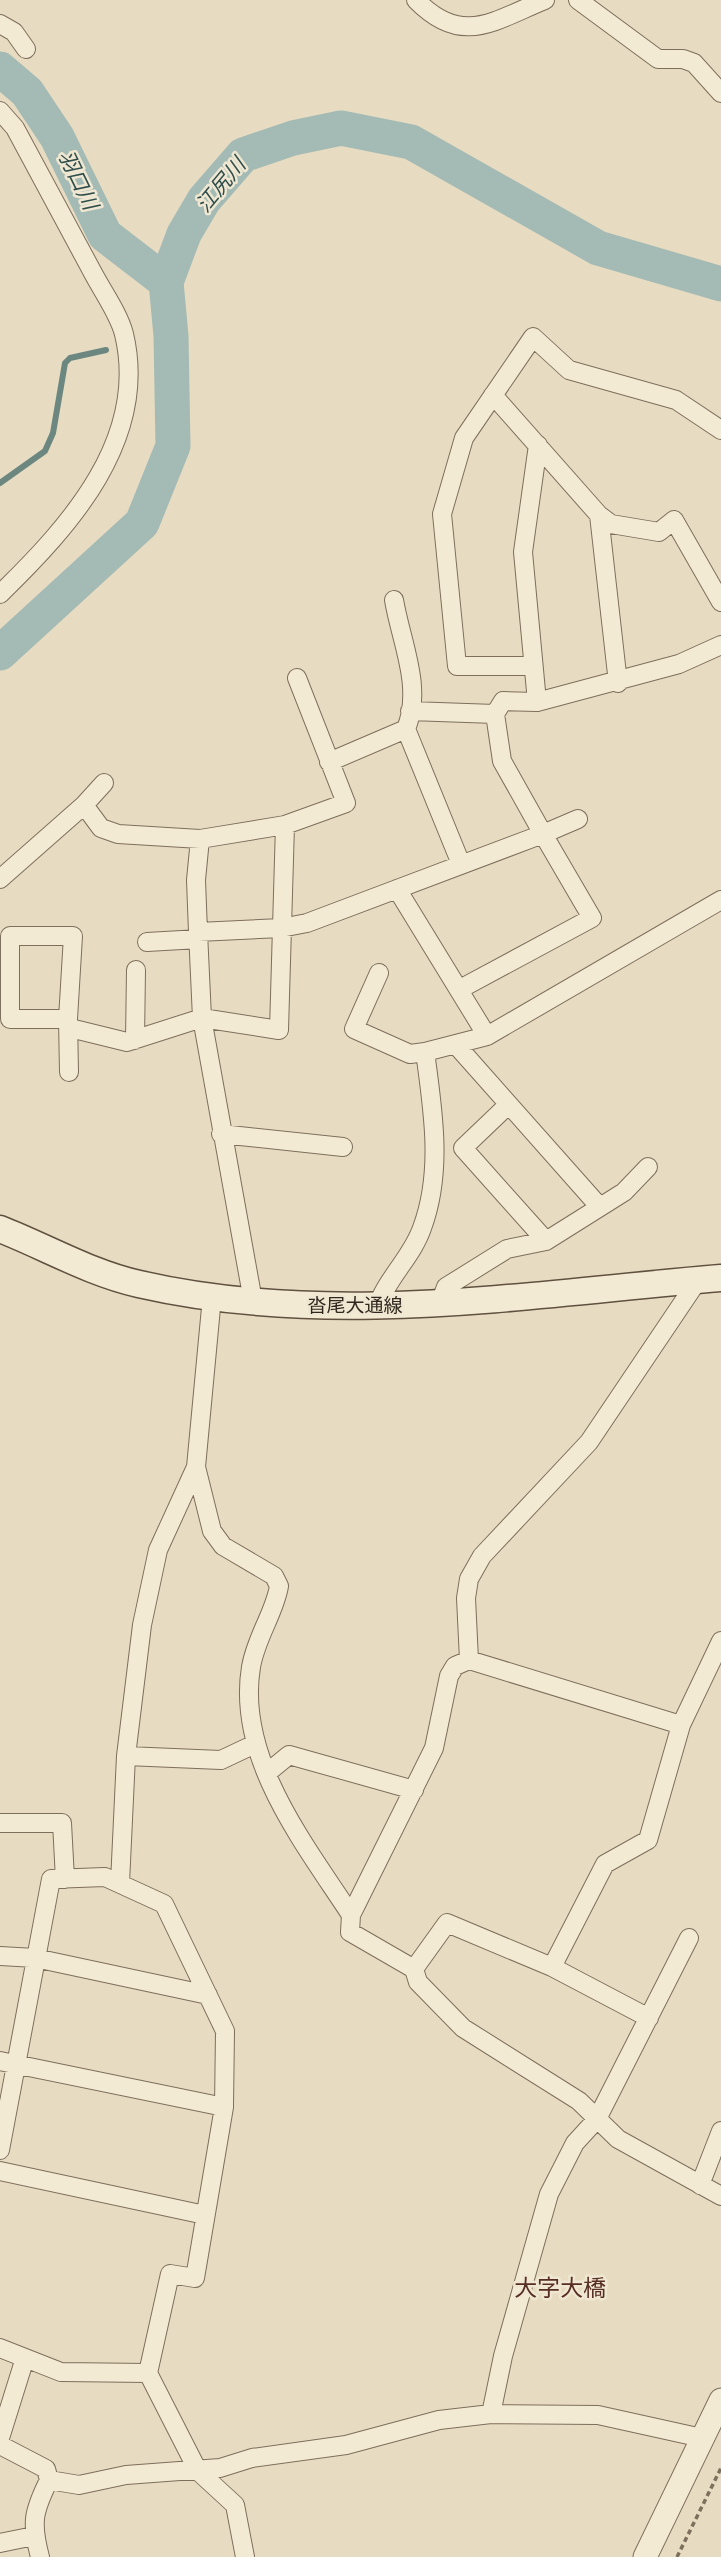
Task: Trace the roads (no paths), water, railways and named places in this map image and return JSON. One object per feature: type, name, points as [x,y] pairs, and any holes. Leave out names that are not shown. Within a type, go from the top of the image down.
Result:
[{"type":"main road","name":"沓尾大通線","points":[[0,1229],[95,1270],[137,1283],[212,1297],[253,1301],[377,1307],[710,1279]]},
{"type":"street","points":[[416,0],[441,22],[473,27],[545,0]]},
{"type":"street","points":[[578,0],[658,59],[683,59],[694,63],[721,93]]},
{"type":"street","points":[[0,24],[14,32],[26,49]]},
{"type":"street","points":[[0,111],[15,128],[123,331],[131,383],[121,430],[96,481],[59,532],[0,594]]},
{"type":"street","points":[[533,666],[457,666],[442,514],[464,438],[533,337],[569,370],[676,400],[721,430]]},
{"type":"street","points":[[493,395],[599,515],[611,524],[659,532],[674,520],[721,602]]},
{"type":"street","points":[[537,702],[523,552],[538,445]]},
{"type":"street","points":[[599,515],[618,683]]},
{"type":"street","points":[[394,600],[412,676],[408,720],[461,864]]},
{"type":"street","points":[[460,989],[592,918],[502,761],[495,714],[503,701],[537,702],[618,683],[679,664],[721,645]]},
{"type":"street","points":[[84,805],[101,828],[118,834],[200,839],[285,825],[346,803],[297,678]]},
{"type":"street","points":[[329,762],[408,720],[495,714]]},
{"type":"street","points":[[0,879],[84,805],[104,783]]},
{"type":"street","points":[[147,943],[281,929],[307,923],[578,819]]},
{"type":"street","points":[[69,1072],[69,1024],[73,936],[10,936],[10,1019],[69,1024],[127,1042],[202,1018],[279,1030],[285,825]]},
{"type":"street","points":[[200,839],[195,880],[202,1018],[253,1301]]},
{"type":"street","points":[[397,889],[487,1036]]},
{"type":"street","points":[[379,973],[354,1029],[410,1054],[457,1046],[487,1036],[721,900]]},
{"type":"street","points":[[135,1040],[136,971]]},
{"type":"street","points":[[457,1046],[598,1205]]},
{"type":"street","points":[[377,1307],[383,1290],[422,1230],[431,1192],[434,1171],[432,1108],[425,1052]]},
{"type":"street","points":[[508,1105],[463,1148],[545,1241]]},
{"type":"street","points":[[221,1134],[342,1147]]},
{"type":"street","points":[[440,1303],[446,1287],[470,1275],[507,1250],[545,1241],[598,1205],[624,1192],[648,1167]]},
{"type":"street","points":[[469,1660],[466,1598],[469,1580],[482,1556],[589,1442],[710,1279]]},
{"type":"street","points":[[120,1884],[126,1756],[142,1625],[158,1550],[196,1467],[212,1297]]},
{"type":"street","points":[[196,1467],[212,1531],[239,1557],[274,1576],[279,1586],[255,1648],[251,1670],[250,1705],[255,1744],[267,1773],[308,1848],[351,1915]]},
{"type":"street","points":[[552,1967],[605,1864],[648,1840],[681,1725],[721,1641]]},
{"type":"street","points":[[681,1725],[469,1660],[455,1666],[449,1676],[434,1748],[351,1915],[350,1932],[414,1969],[418,1982],[463,2028],[579,2101],[618,2139],[721,2196]]},
{"type":"street","points":[[126,1756],[221,1759],[255,1744]]},
{"type":"street","points":[[267,1773],[289,1755],[414,1790]]},
{"type":"street","points":[[0,1823],[61,1823],[65,1878]]},
{"type":"street","points":[[0,2151],[8,2062],[35,1958],[51,1879],[105,1877],[164,1905],[225,2031],[224,2107],[195,2278],[170,2274],[148,2374],[198,2471],[234,2505],[245,2557]]},
{"type":"street","points":[[414,1969],[447,1923],[552,1967],[649,2018]]},
{"type":"street","points":[[491,2414],[503,2356],[549,2194],[575,2143],[597,2119],[689,1938]]},
{"type":"street","points":[[0,1956],[35,1958],[208,1995]]},
{"type":"street","points":[[8,2062],[224,2107]]},
{"type":"street","points":[[700,2185],[721,2132]]},
{"type":"street","points":[[0,2171],[205,2216]]},
{"type":"street","points":[[0,2348],[61,2372],[148,2374]]},
{"type":"street","points":[[0,2438],[25,2358]]},
{"type":"street","points":[[645,2557],[721,2400]]},
{"type":"street","points":[[49,2480],[79,2485],[126,2475],[198,2471],[252,2458],[346,2445],[439,2420],[491,2414],[598,2415],[702,2438]]},
{"type":"street","points":[[0,2445],[46,2469],[49,2480],[35,2509],[34,2536],[40,2557]]},
{"type":"street","points":[[0,2543],[34,2536]]},
{"type":"waterway","name":"羽口川","points":[[0,69],[27,92],[57,137],[105,235],[166,282]]},
{"type":"waterway","name":"江尻川","points":[[0,653],[142,523],[173,446],[171,336],[166,282],[184,234],[204,200],[243,155],[293,138],[341,128],[411,142],[598,248],[721,284]]},
{"type":"waterway","points":[[0,483],[45,451],[53,433],[65,363],[70,358],[106,350]]},
{"type":"district","name":"大字大橋","points":[[560,2288]]}]
